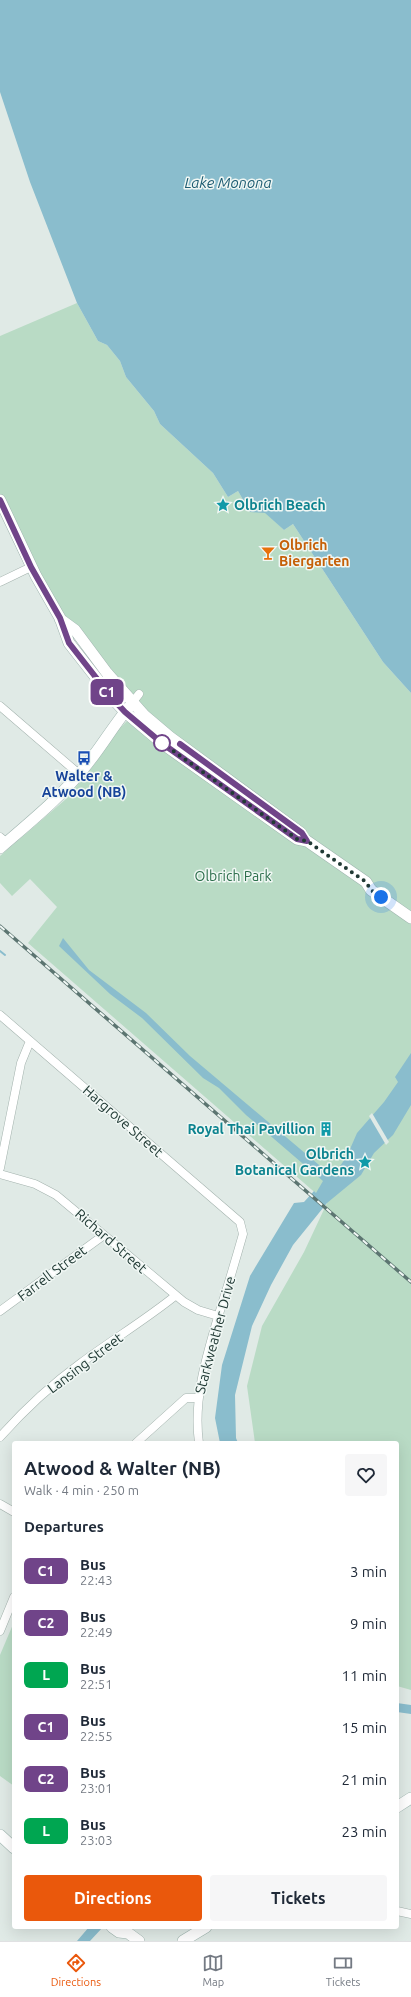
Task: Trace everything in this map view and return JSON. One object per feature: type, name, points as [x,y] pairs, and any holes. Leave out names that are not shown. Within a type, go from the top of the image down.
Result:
[{"type":"street","points":[[0,500],[31,567],[60,618],[72,648],[97,680],[128,708],[302,833],[307,841],[366,882],[371,890],[411,918]]},
{"type":"street","points":[[0,582],[31,567]]},
{"type":"street","points":[[2,842],[58,798],[79,774],[139,694]]},
{"type":"street","points":[[0,706],[79,774]]},
{"type":"street","points":[[366,882],[376,884],[411,909]]},
{"type":"street","name":"Hargrove Street","points":[[0,1016],[240,1222],[243,1228]]},
{"type":"street","points":[[0,1168],[21,1063],[30,1041]]},
{"type":"street","name":"Richard Street","points":[[0,1174],[30,1182],[52,1192],[104,1234],[175,1296],[198,1310],[218,1316]]},
{"type":"street","name":"Starkweather Drive","points":[[199,1441],[198,1398],[203,1371],[243,1234],[243,1228]]},
{"type":"street","name":"Farrell Street","points":[[0,1311],[104,1234]]},
{"type":"street","name":"Lansing Street","points":[[0,1437],[26,1410],[64,1376],[151,1315],[175,1296]]},
{"type":"street","points":[[138,1441],[186,1398],[198,1398]]},
{"type":"street","points":[[0,1504],[12,1511]]},
{"type":"street","points":[[0,1631],[11,1614]]},
{"type":"street","points":[[399,1806],[410,1801]]},
{"type":"street","points":[[0,1835],[12,1846]]},
{"type":"street","points":[[399,1911],[411,1914]]},
{"type":"street","points":[[186,1940],[203,1929]]},
{"type":"street","points":[[120,1936],[128,1933],[139,1941]]},
{"type":"green space","name":"Olbrich Park","points":[[77,303],[98,341],[107,345],[120,361],[126,377],[154,411],[160,424],[213,473],[228,497],[238,491],[250,512],[265,512],[284,530],[293,524],[383,662],[411,693],[411,1690],[399,1687],[399,1441],[255,1441],[247,1386],[262,1326],[304,1252],[327,1203],[28,943],[57,907],[30,879],[12,896],[0,883],[0,856],[66,799],[94,765],[117,731],[141,707],[60,618],[0,500],[0,336]]},
{"type":"green space","points":[[12,1627],[12,1785],[0,1776],[0,1655]]},
{"type":"water","name":"Lake Monona","points":[[0,0],[411,0],[411,693],[383,662],[293,524],[284,530],[265,513],[250,512],[238,491],[228,497],[213,473],[160,424],[154,411],[126,377],[120,361],[107,345],[98,341],[77,303],[30,182],[0,92]]},
{"type":"water","points":[[63,938],[89,970],[146,1013],[190,1056],[325,1170],[331,1173],[338,1169],[347,1156],[357,1133],[384,1102],[398,1082],[395,1077],[411,1053],[411,1105],[393,1135],[374,1153],[361,1175],[327,1203],[293,1245],[271,1285],[252,1326],[235,1395],[237,1441],[220,1441],[215,1418],[222,1365],[250,1276],[294,1203],[304,1202],[314,1191],[316,1193],[323,1181],[246,1115],[219,1088],[203,1078],[142,1018],[110,994],[59,946]]},
{"type":"water","points":[[399,1703],[411,1705],[411,1714],[399,1712]]},
{"type":"water","points":[[87,1929],[101,1929],[90,1941],[77,1941]]},
{"type":"pier","points":[[372,1113],[389,1142],[386,1145],[369,1116]]},
{"type":"waterway","points":[[0,951],[5,955]]},
{"type":"railway","points":[[0,926],[411,1282]]},
{"type":"bus line","name":"C1","points":[[0,500],[31,567],[60,618],[69,643],[83,663],[112,698],[125,712],[163,744],[297,839],[307,841],[302,833],[180,744]]},
{"type":"place","name":"Olbrich Beach","points":[[223,505]]},
{"type":"place","name":"Olbrich Biergarten","points":[[268,553]]},
{"type":"place","name":"Walter & Atwood (NB)","points":[[84,758]]},
{"type":"place","name":"Royal Thai Pavillion","points":[[326,1129]]},
{"type":"place","name":"Olbrich Botanical Gardens","points":[[365,1162]]},
{"type":"route","points":[[162,743],[297,839],[307,841],[366,882],[371,890],[381,897]]}]
